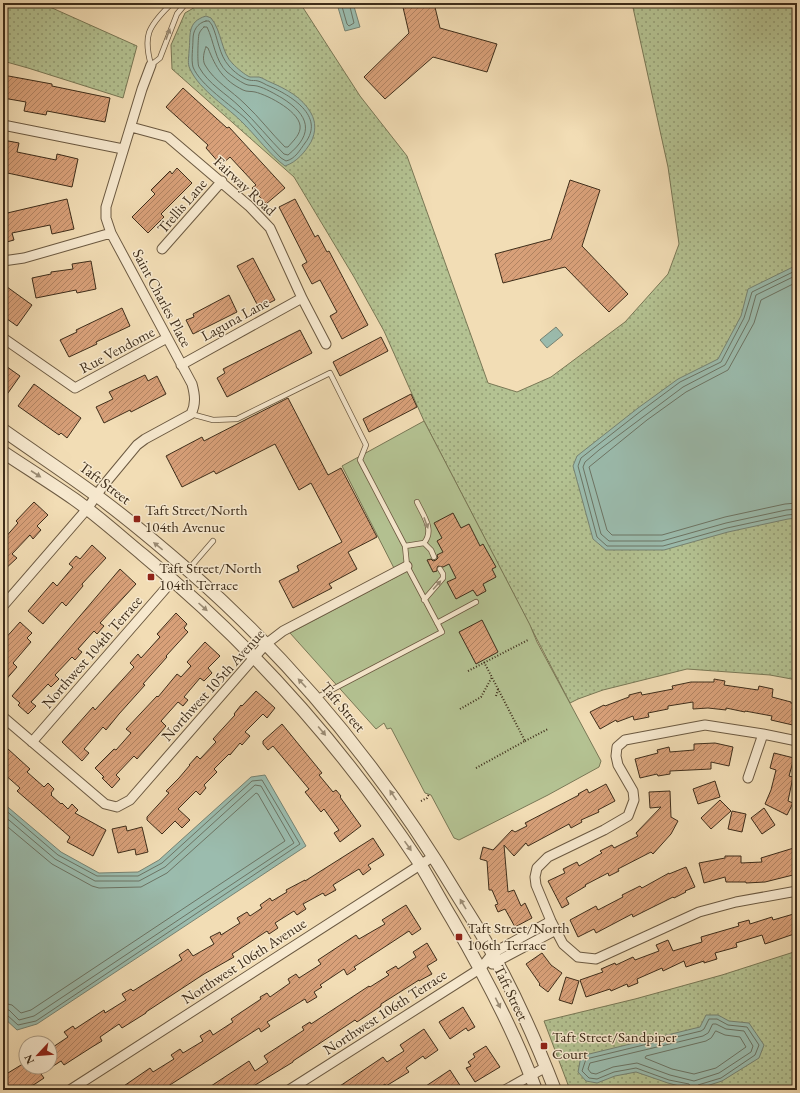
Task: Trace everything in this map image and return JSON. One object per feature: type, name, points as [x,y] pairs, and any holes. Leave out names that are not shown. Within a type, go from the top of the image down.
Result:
[{"type":"street","name":"Saint Charles Place","points":[[151,65],[123,149],[106,207],[106,218],[111,233],[194,390],[194,407],[191,414]]},
{"type":"street","points":[[3,124],[123,149]]},
{"type":"street","name":"Fairway Road","points":[[131,127],[168,137],[222,181],[270,228],[302,298],[326,344]]},
{"type":"street","name":"Trellis Lane","points":[[162,249],[222,181]]},
{"type":"street","points":[[3,261],[24,258],[111,233]]},
{"type":"street","name":"Laguna Lane","points":[[181,365],[302,298]]},
{"type":"street","name":"Rue Vendome","points":[[3,338],[75,388],[167,338]]},
{"type":"street","points":[[3,606],[92,502],[129,453],[145,439],[191,414]]},
{"type":"street","name":"Taft Street","points":[[3,430],[92,502],[188,570],[266,644],[316,698],[343,730],[386,785],[434,856],[495,958],[522,1013],[555,1090]]},
{"type":"street","name":"Taft Street","points":[[3,452],[75,499],[92,502],[173,580],[209,612],[304,709],[371,793],[420,865],[481,968],[507,1021],[531,1075],[536,1090]]},
{"type":"street","name":"Northwest 105th Avenue","points":[[32,742],[105,804],[118,807],[130,800],[266,644],[283,631],[407,566]]},
{"type":"street","name":"Northwest 104th Terrace","points":[[32,742],[173,580]]},
{"type":"street","points":[[304,709],[316,698]]},
{"type":"street","points":[[3,717],[32,742]]},
{"type":"street","points":[[797,741],[705,725],[625,740],[617,747],[616,756],[618,765],[632,791],[634,800],[628,816],[604,830],[548,857],[537,868],[535,877],[536,885],[551,921],[563,944],[578,957],[596,959],[699,912],[736,902],[797,891]]},
{"type":"street","points":[[748,778],[763,734]]},
{"type":"street","name":"Northwest 106th Avenue","points":[[70,1090],[434,856]]},
{"type":"street","points":[[495,958],[551,921]]},
{"type":"street","points":[[495,958],[556,930]]},
{"type":"street","name":"Northwest 106th Terrace","points":[[289,1090],[495,958]]},
{"type":"street","points":[[505,1090],[546,1067]]},
{"type":"lane","points":[[151,65],[148,53],[147,36],[155,21],[170,3]]},
{"type":"lane","name":"Saint Charles Place","points":[[151,65],[160,58],[177,14],[186,3]]},
{"type":"lane","points":[[191,414],[213,420],[237,419],[330,373],[366,445],[360,460],[405,546],[407,566],[442,632],[316,698]]},
{"type":"lane","points":[[405,546],[424,543],[430,532],[417,502]]},
{"type":"lane","points":[[188,570],[213,541]]},
{"type":"lane","points":[[424,543],[431,550],[434,557]]},
{"type":"lane","points":[[424,600],[443,578],[443,574],[440,569]]},
{"type":"lane","points":[[437,623],[476,602]]},
{"type":"path","points":[[468,671],[488,659],[528,640]]},
{"type":"path","points":[[484,662],[525,741]]},
{"type":"path","points":[[460,709],[481,697],[492,677]]},
{"type":"path","points":[[496,696],[498,689]]},
{"type":"path","points":[[476,768],[548,729]]},
{"type":"path","points":[[421,801],[427,798],[429,794]]},
{"type":"green space","points":[[3,3],[41,3],[137,46],[123,98],[3,61]]},
{"type":"green space","points":[[202,3],[300,3],[360,96],[407,156],[488,383],[517,392],[551,377],[625,322],[668,274],[679,244],[668,167],[632,3],[797,3],[797,680],[770,675],[687,669],[603,690],[570,703],[424,421],[384,331],[354,277],[294,177],[172,69],[171,45],[185,13]]},
{"type":"green space","points":[[424,421],[530,625],[537,642],[601,761],[599,767],[548,795],[459,840],[454,838],[431,795],[425,793],[391,728],[387,729],[384,723],[376,729],[290,633],[398,576],[342,466]]},
{"type":"green space","points":[[797,951],[797,1090],[570,1090],[544,1021],[635,999],[722,975]]},
{"type":"water","points":[[353,3],[360,27],[345,31],[337,4]]},
{"type":"water","points":[[206,16],[211,18],[215,23],[226,54],[235,66],[250,77],[260,77],[288,91],[303,102],[313,116],[315,131],[313,138],[309,146],[293,162],[285,166],[279,161],[244,124],[207,92],[190,69],[188,63],[192,26],[195,22]]},
{"type":"water","points":[[797,265],[797,518],[728,532],[664,550],[606,550],[593,539],[573,466],[577,456],[678,379],[718,359],[741,316],[748,289]]},
{"type":"water","points":[[556,327],[563,335],[547,348],[540,340]]},
{"type":"water","points":[[265,775],[306,846],[37,1024],[17,1030],[3,1017],[3,803],[61,852],[99,873],[138,872],[159,860],[251,777]]},
{"type":"water","points":[[706,1015],[718,1015],[729,1021],[749,1023],[764,1045],[759,1058],[722,1081],[694,1090],[636,1072],[615,1076],[597,1083],[586,1081],[578,1072],[581,1056],[700,1027]]},
{"type":"building","points":[[402,3],[434,3],[440,28],[497,44],[487,72],[433,57],[385,99],[364,77],[409,33]]},
{"type":"building","points":[[3,75],[52,84],[52,86],[110,98],[105,122],[47,111],[46,115],[24,111],[26,102],[3,98]]},
{"type":"building","points":[[183,88],[227,128],[229,127],[285,188],[266,204],[252,188],[256,185],[230,157],[221,165],[206,148],[208,145],[166,107]]},
{"type":"building","points":[[3,140],[19,143],[17,152],[56,160],[57,154],[78,159],[72,187],[3,172]]},
{"type":"building","points":[[177,168],[192,183],[161,214],[164,217],[148,233],[132,217],[155,194],[151,190],[170,171],[172,174]]},
{"type":"building","points":[[570,180],[600,190],[582,246],[628,294],[609,312],[565,267],[503,283],[495,254],[551,239]]},
{"type":"building","points":[[67,199],[74,229],[52,234],[50,225],[12,233],[14,240],[3,243],[3,214]]},
{"type":"building","points":[[295,199],[315,237],[318,235],[327,252],[329,251],[368,325],[342,339],[330,316],[337,312],[320,280],[312,284],[302,265],[307,262],[279,207]]},
{"type":"building","points":[[253,258],[275,300],[259,308],[237,266]]},
{"type":"building","points":[[91,261],[96,289],[77,293],[76,290],[36,298],[32,278],[51,274],[51,272],[73,269],[72,264]]},
{"type":"building","points":[[3,284],[32,305],[17,326],[3,316]]},
{"type":"building","points":[[229,295],[237,312],[193,334],[186,320],[194,317],[193,314]]},
{"type":"building","points":[[122,308],[130,326],[69,357],[60,340],[77,332],[76,330]]},
{"type":"building","points":[[300,330],[312,353],[227,397],[217,378],[225,373],[223,369]]},
{"type":"building","points":[[381,337],[388,351],[340,376],[333,362]]},
{"type":"building","points":[[3,364],[20,376],[3,400]]},
{"type":"building","points":[[145,375],[148,381],[157,376],[166,394],[131,412],[130,410],[104,423],[96,407],[113,399],[109,392]]},
{"type":"building","points":[[34,384],[81,418],[67,438],[61,433],[59,435],[18,406]]},
{"type":"building","points":[[411,394],[417,407],[369,432],[363,419]]},
{"type":"building","points":[[288,398],[328,475],[341,468],[377,537],[348,552],[357,569],[329,584],[332,588],[293,608],[279,581],[299,571],[297,566],[342,542],[311,483],[299,490],[275,444],[216,474],[214,471],[182,487],[166,456],[202,437],[204,441]]},
{"type":"building","points":[[34,502],[48,515],[37,526],[41,530],[33,539],[30,535],[12,554],[17,558],[3,571],[3,540],[18,523],[16,521]]},
{"type":"building","points":[[453,513],[461,528],[469,524],[480,546],[483,544],[496,567],[492,569],[496,577],[483,584],[486,591],[477,596],[473,590],[456,599],[447,582],[456,578],[449,564],[443,567],[438,566],[437,571],[433,572],[427,560],[436,560],[438,558],[437,555],[443,552],[437,541],[442,538],[434,523]]},
{"type":"building","points":[[92,545],[106,558],[82,584],[83,586],[66,606],[62,602],[43,624],[28,611],[53,582],[57,586],[73,567],[69,564],[76,556],[80,559]]},
{"type":"building","points":[[120,569],[136,584],[100,623],[104,626],[97,634],[94,631],[78,649],[82,652],[75,660],[72,657],[55,675],[59,679],[51,687],[48,684],[31,702],[36,706],[28,714],[18,705],[20,703],[12,696]]},
{"type":"building","points":[[176,613],[187,624],[184,628],[188,632],[166,656],[167,657],[143,684],[145,685],[106,730],[103,727],[84,749],[89,753],[82,761],[62,742],[93,707],[95,710],[134,667],[130,663],[138,654],[141,658],[160,637],[157,634]]},
{"type":"building","points":[[482,620],[498,652],[476,664],[459,632]]},
{"type":"building","points":[[20,622],[32,633],[27,638],[31,642],[13,663],[17,667],[3,683],[3,641]]},
{"type":"building","points":[[205,642],[220,656],[208,668],[212,673],[204,681],[200,678],[184,697],[188,700],[183,706],[178,702],[161,721],[166,726],[137,759],[134,756],[116,775],[120,779],[112,788],[95,768],[114,749],[116,750],[131,733],[126,729],[157,696],[158,697],[177,674],[181,677],[191,666],[187,662]]},
{"type":"building","points":[[714,679],[725,681],[724,685],[758,690],[759,686],[773,689],[772,697],[797,705],[797,726],[771,720],[772,716],[745,711],[726,708],[726,710],[708,708],[693,709],[693,702],[668,706],[668,709],[648,713],[649,717],[634,720],[633,716],[617,722],[616,720],[600,729],[590,712],[604,705],[605,706],[629,697],[629,695],[641,692],[642,695],[673,689],[672,686],[691,682],[714,682]]},
{"type":"building","points":[[256,691],[275,708],[267,718],[263,714],[245,732],[250,736],[242,745],[240,743],[230,755],[229,754],[214,769],[217,772],[204,785],[206,788],[200,795],[196,791],[178,809],[190,820],[182,828],[175,821],[162,834],[147,820],[147,817],[169,793],[166,791],[197,756],[200,759],[216,742],[213,739],[235,715],[234,714],[241,705],[242,706]]},
{"type":"building","points":[[282,724],[322,773],[319,775],[333,792],[336,790],[341,796],[340,797],[361,826],[340,842],[334,833],[339,830],[324,809],[321,812],[305,792],[309,789],[273,746],[268,750],[263,744],[263,741]]},
{"type":"building","points":[[715,743],[733,747],[729,766],[711,762],[711,769],[670,771],[670,774],[658,776],[657,774],[640,778],[635,759],[658,753],[657,750],[669,747],[670,752],[694,750],[694,744]]},
{"type":"building","points":[[8,749],[30,769],[27,772],[44,787],[48,783],[54,789],[51,795],[61,804],[62,803],[68,809],[72,804],[78,810],[75,813],[106,830],[93,856],[67,842],[70,837],[17,791],[20,788],[3,773],[3,755]]},
{"type":"building","points":[[774,753],[794,758],[789,776],[793,777],[788,801],[793,803],[787,815],[765,804],[771,790],[776,770],[770,768]]},
{"type":"building","points":[[715,781],[720,797],[698,804],[693,789]]},
{"type":"building","points":[[606,784],[615,801],[598,810],[599,812],[581,820],[582,822],[571,828],[569,824],[528,846],[526,843],[514,856],[504,845],[508,892],[514,890],[521,906],[525,903],[532,918],[515,927],[505,909],[498,912],[495,905],[498,904],[492,890],[489,890],[487,861],[480,859],[483,847],[493,850],[512,830],[515,832],[527,826],[525,823],[579,795],[578,794],[587,789],[589,793]]},
{"type":"building","points":[[670,791],[671,817],[678,821],[671,834],[653,854],[651,852],[618,869],[619,871],[609,876],[608,873],[585,885],[586,886],[566,898],[569,904],[562,908],[548,881],[565,873],[563,869],[577,862],[579,866],[602,853],[600,851],[612,845],[614,848],[638,836],[636,833],[661,807],[650,808],[649,792]]},
{"type":"building","points":[[720,800],[731,811],[711,829],[701,818]]},
{"type":"building","points":[[764,808],[775,825],[762,834],[751,818]]},
{"type":"building","points":[[732,811],[746,814],[742,832],[728,829]]},
{"type":"building","points":[[126,826],[127,831],[142,827],[148,852],[136,855],[135,849],[118,853],[112,829]]},
{"type":"building","points":[[373,838],[384,855],[368,865],[371,869],[363,875],[359,869],[333,885],[336,890],[325,896],[323,893],[303,904],[306,909],[297,915],[294,911],[275,923],[278,928],[269,934],[267,931],[232,954],[234,957],[204,974],[122,1028],[119,1024],[100,1037],[102,1041],[64,1065],[61,1061],[58,1063],[58,1044],[68,1037],[64,1032],[73,1026],[75,1029],[104,1010],[105,1013],[126,1000],[122,994],[131,989],[133,991],[182,960],[179,955],[188,949],[193,956],[214,944],[210,937],[220,932],[221,935],[240,923],[237,918],[247,912],[250,916],[262,908],[260,905],[270,898],[272,901],[287,892],[286,890],[305,881]]},
{"type":"building","points":[[797,847],[797,874],[765,882],[726,882],[725,877],[704,883],[699,863],[725,858],[725,856],[741,856],[741,863],[762,862],[761,858]]},
{"type":"building","points":[[686,867],[695,887],[633,917],[632,914],[596,933],[594,929],[578,937],[570,920],[596,906],[598,910],[640,886],[642,888],[669,873]]},
{"type":"building","points":[[406,905],[421,929],[412,935],[409,931],[354,967],[356,969],[347,975],[344,969],[320,985],[322,987],[314,992],[317,997],[307,1003],[305,999],[267,1022],[270,1026],[261,1032],[259,1028],[162,1090],[118,1090],[150,1068],[153,1072],[174,1059],[171,1055],[180,1049],[183,1053],[203,1041],[200,1036],[210,1030],[213,1035],[233,1022],[231,1019],[261,999],[260,997],[267,993],[270,997],[290,983],[288,979],[296,974],[299,978],[321,964],[318,960],[356,935],[359,939],[385,924],[382,920]]},
{"type":"building","points":[[797,913],[797,933],[765,944],[762,935],[736,943],[737,947],[715,953],[717,959],[704,963],[704,961],[686,967],[684,961],[663,971],[662,968],[637,979],[638,983],[628,987],[627,984],[611,991],[610,989],[586,997],[580,980],[603,972],[601,969],[615,963],[616,965],[633,957],[635,960],[659,951],[656,945],[668,940],[673,951],[702,942],[701,937],[739,926],[738,923],[749,920],[750,924],[772,917],[773,920]]},
{"type":"building","points":[[427,943],[437,960],[427,966],[432,974],[419,980],[381,1004],[381,1006],[357,1022],[355,1020],[293,1062],[247,1090],[205,1090],[249,1061],[255,1071],[268,1062],[264,1056],[304,1030],[302,1027],[310,1022],[311,1024],[369,986],[370,987],[389,975],[386,972],[396,966],[398,969],[416,957],[413,952]]},
{"type":"building","points":[[542,953],[551,965],[562,973],[548,992],[539,985],[540,984],[526,964]]},
{"type":"building","points":[[566,977],[579,981],[572,1004],[559,1000]]},
{"type":"building","points":[[463,1007],[475,1027],[468,1031],[466,1028],[450,1039],[439,1022]]},
{"type":"building","points":[[424,1029],[438,1050],[425,1059],[423,1056],[406,1068],[409,1072],[386,1086],[385,1084],[376,1090],[334,1090],[383,1057],[387,1062],[404,1051],[400,1045]]},
{"type":"building","points":[[486,1046],[500,1067],[475,1082],[466,1068],[471,1066],[468,1062],[475,1057],[473,1054]]},
{"type":"building","points":[[18,1067],[18,1075],[42,1075],[44,1078],[23,1090],[3,1090],[3,1076]]},
{"type":"building","points":[[450,1070],[463,1090],[420,1090]]},
{"type":"place","name":"Taft Street/North 104th Avenue","points":[[137,519]]},
{"type":"place","name":"Taft Street/North 104th Terrace","points":[[151,577]]},
{"type":"place","name":"Taft Street/North 106th Terrace","points":[[459,937]]},
{"type":"place","name":"Taft Street/Sandpiper Court","points":[[544,1046]]}]
